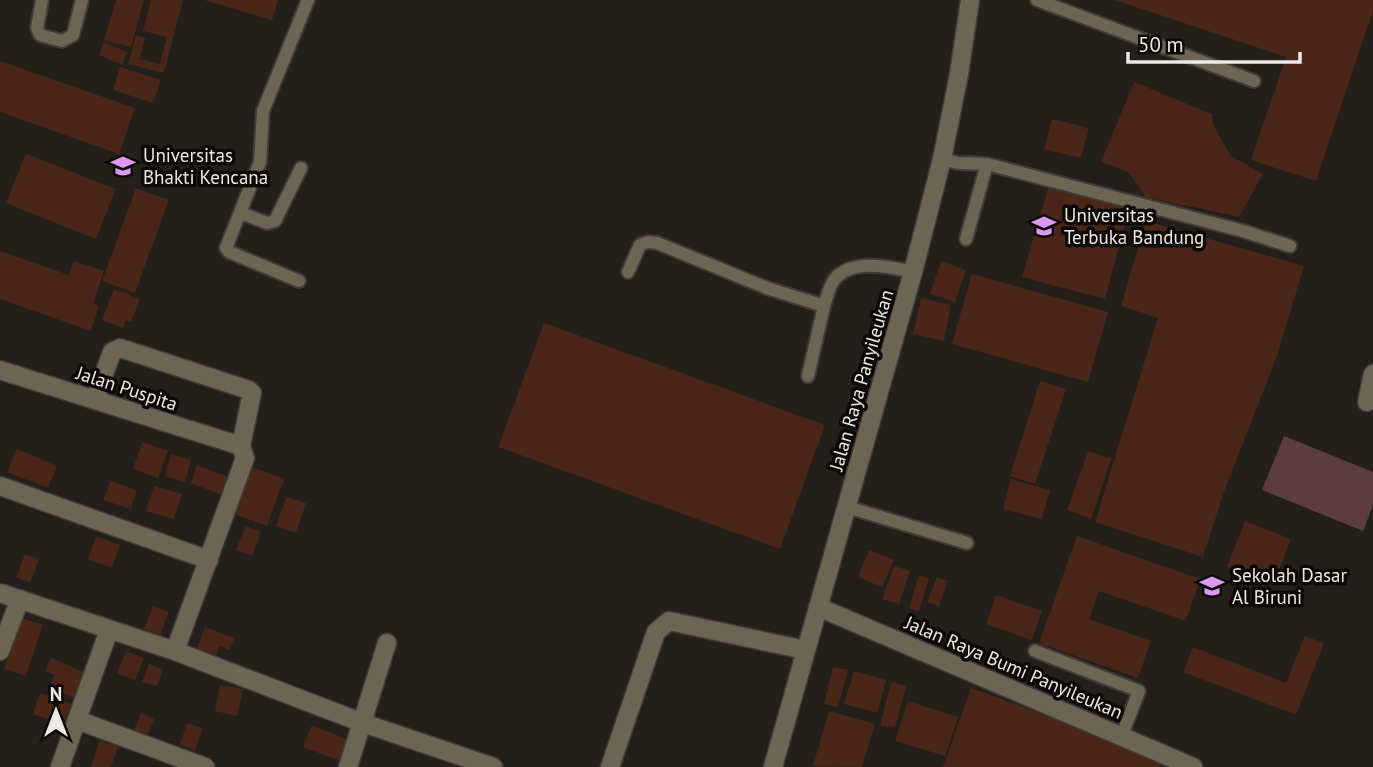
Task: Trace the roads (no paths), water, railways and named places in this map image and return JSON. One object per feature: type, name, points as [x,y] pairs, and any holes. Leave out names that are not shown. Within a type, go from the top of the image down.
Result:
[{"type":"street","name":"Jalan Raya Panyileukan","points":[[773,767],[913,272],[942,159],[970,0]]},
{"type":"street","points":[[95,399],[112,352],[120,348],[249,390],[253,398],[241,446],[245,458],[175,652]]},
{"type":"street","name":"Jalan Puspita","points":[[0,370],[241,446]]},
{"type":"street","points":[[1367,402],[1373,374]]},
{"type":"street","points":[[0,486],[209,560]]},
{"type":"street","points":[[0,593],[175,652],[363,723],[494,767]]},
{"type":"street","points":[[0,651],[20,599]]},
{"type":"street","name":"Jalan Raya Bumi Panyileukan","points":[[817,607],[1194,767]]},
{"type":"street","points":[[610,767],[656,632],[669,621],[805,650]]},
{"type":"street","points":[[60,767],[109,630]]},
{"type":"street","points":[[348,767],[387,643]]},
{"type":"street","points":[[77,720],[169,760],[205,767]]},
{"type":"lane","points":[[43,0],[37,28],[40,35],[62,41],[73,35],[82,0]]},
{"type":"lane","points":[[299,281],[229,252],[226,248],[260,162],[263,111],[308,0]]},
{"type":"lane","points":[[1037,0],[1255,81]]},
{"type":"lane","points":[[942,159],[958,163],[987,163],[1244,231],[1290,246]]},
{"type":"lane","points":[[966,239],[987,163]]},
{"type":"lane","points":[[241,213],[267,223],[275,221],[301,169]]},
{"type":"lane","points":[[628,272],[640,245],[657,243],[767,288],[824,306]]},
{"type":"lane","points":[[808,376],[824,306],[833,280],[845,271],[869,267],[890,267],[913,272]]},
{"type":"lane","points":[[847,507],[967,543]]},
{"type":"lane","points":[[1035,652],[1139,691],[1122,735]]},
{"type":"place","name":"Universitas Bhakti Kencana","points":[[123,166]]},
{"type":"place","name":"Universitas Terbuka Bandung","points":[[1044,226]]},
{"type":"place","name":"Sekolah Dasar Al Biruni","points":[[1212,586]]}]
